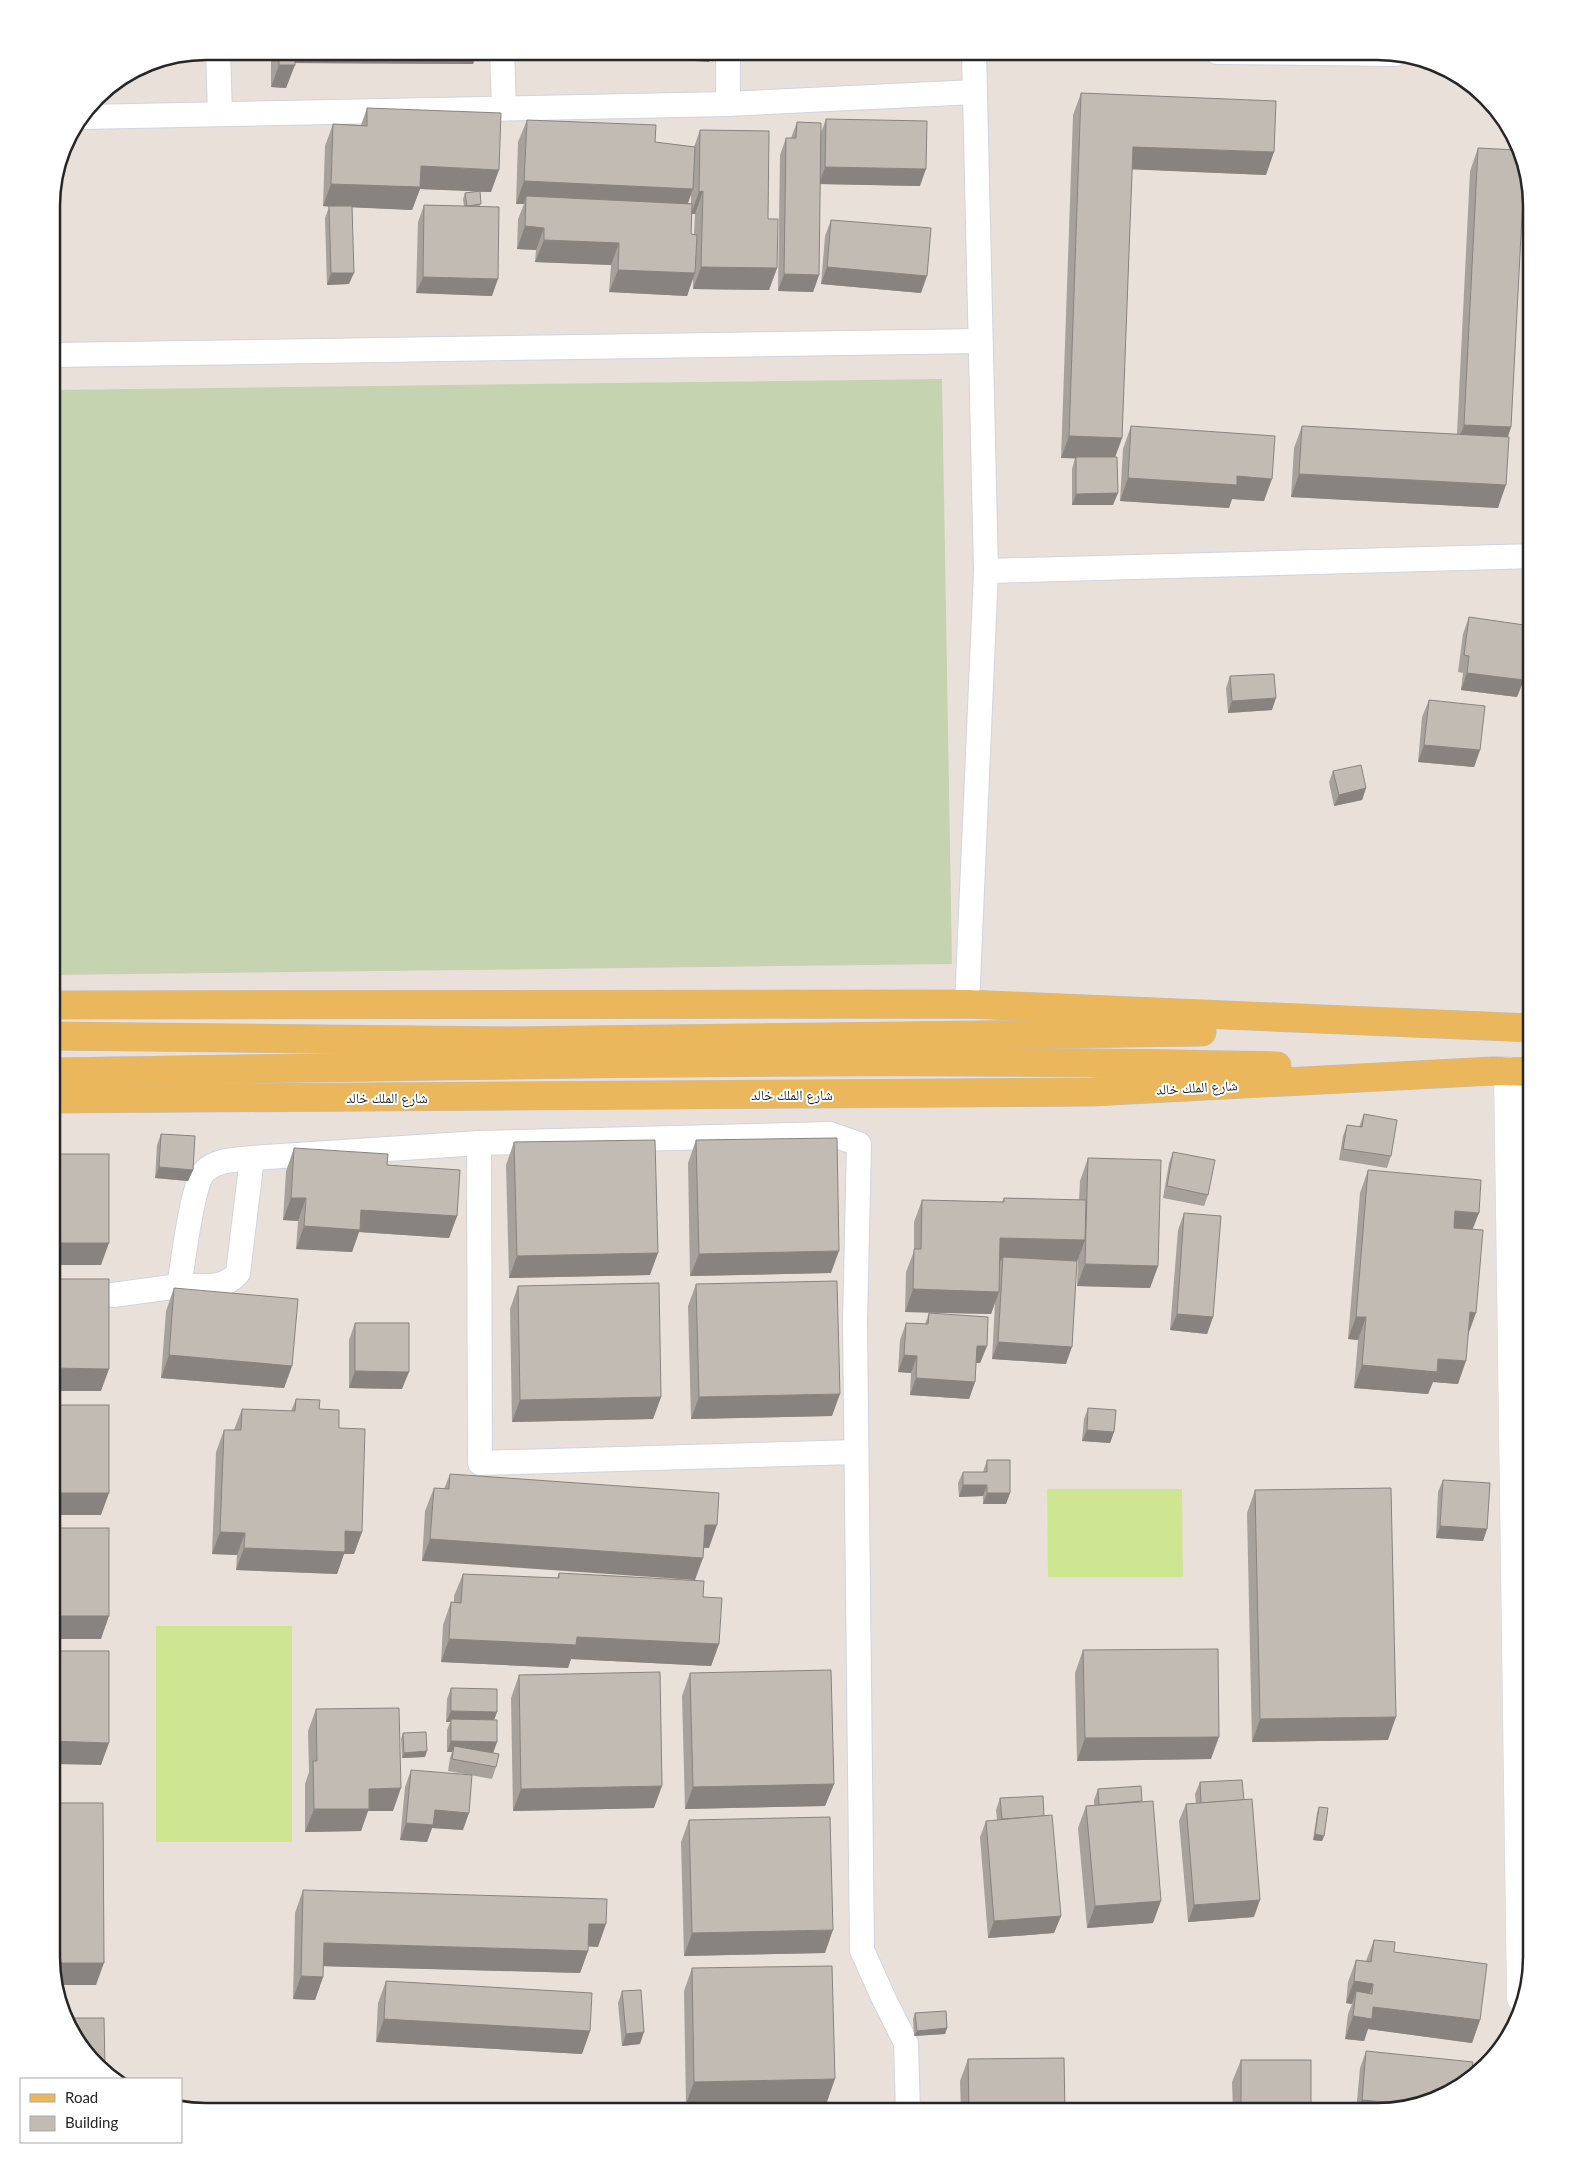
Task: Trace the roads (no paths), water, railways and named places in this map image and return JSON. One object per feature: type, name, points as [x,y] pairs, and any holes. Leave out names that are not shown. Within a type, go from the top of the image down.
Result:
[{"type":"main road","points":[[60,1005],[967,1004],[1523,1028]]},
{"type":"main road","points":[[60,1072],[508,1053],[1481,1027]]},
{"type":"main road","points":[[60,1036],[508,1053],[1511,1071]]},
{"type":"main road","name":"شارع الملك خالد","points":[[60,1099],[1092,1092],[1511,1071]]},
{"type":"street","points":[[218,60],[220,114]]},
{"type":"street","points":[[502,60],[504,108]]},
{"type":"street","points":[[728,60],[728,104]]},
{"type":"street","points":[[967,1004],[986,571],[974,60]]},
{"type":"street","points":[[89,118],[728,104],[975,92]]},
{"type":"street","points":[[60,355],[980,341]]},
{"type":"street","points":[[986,571],[1523,556]]},
{"type":"street","points":[[1511,1071],[1521,1982]]},
{"type":"street","points":[[178,1286],[196,1187],[204,1171],[218,1162],[252,1158],[479,1143],[830,1134],[859,1144],[855,1322],[862,1950],[882,1997],[906,2044],[908,2103]]},
{"type":"street","points":[[479,1143],[480,1463],[856,1452]]},
{"type":"street","points":[[113,1295],[178,1286],[224,1285],[232,1281],[238,1273],[252,1158]]}]
